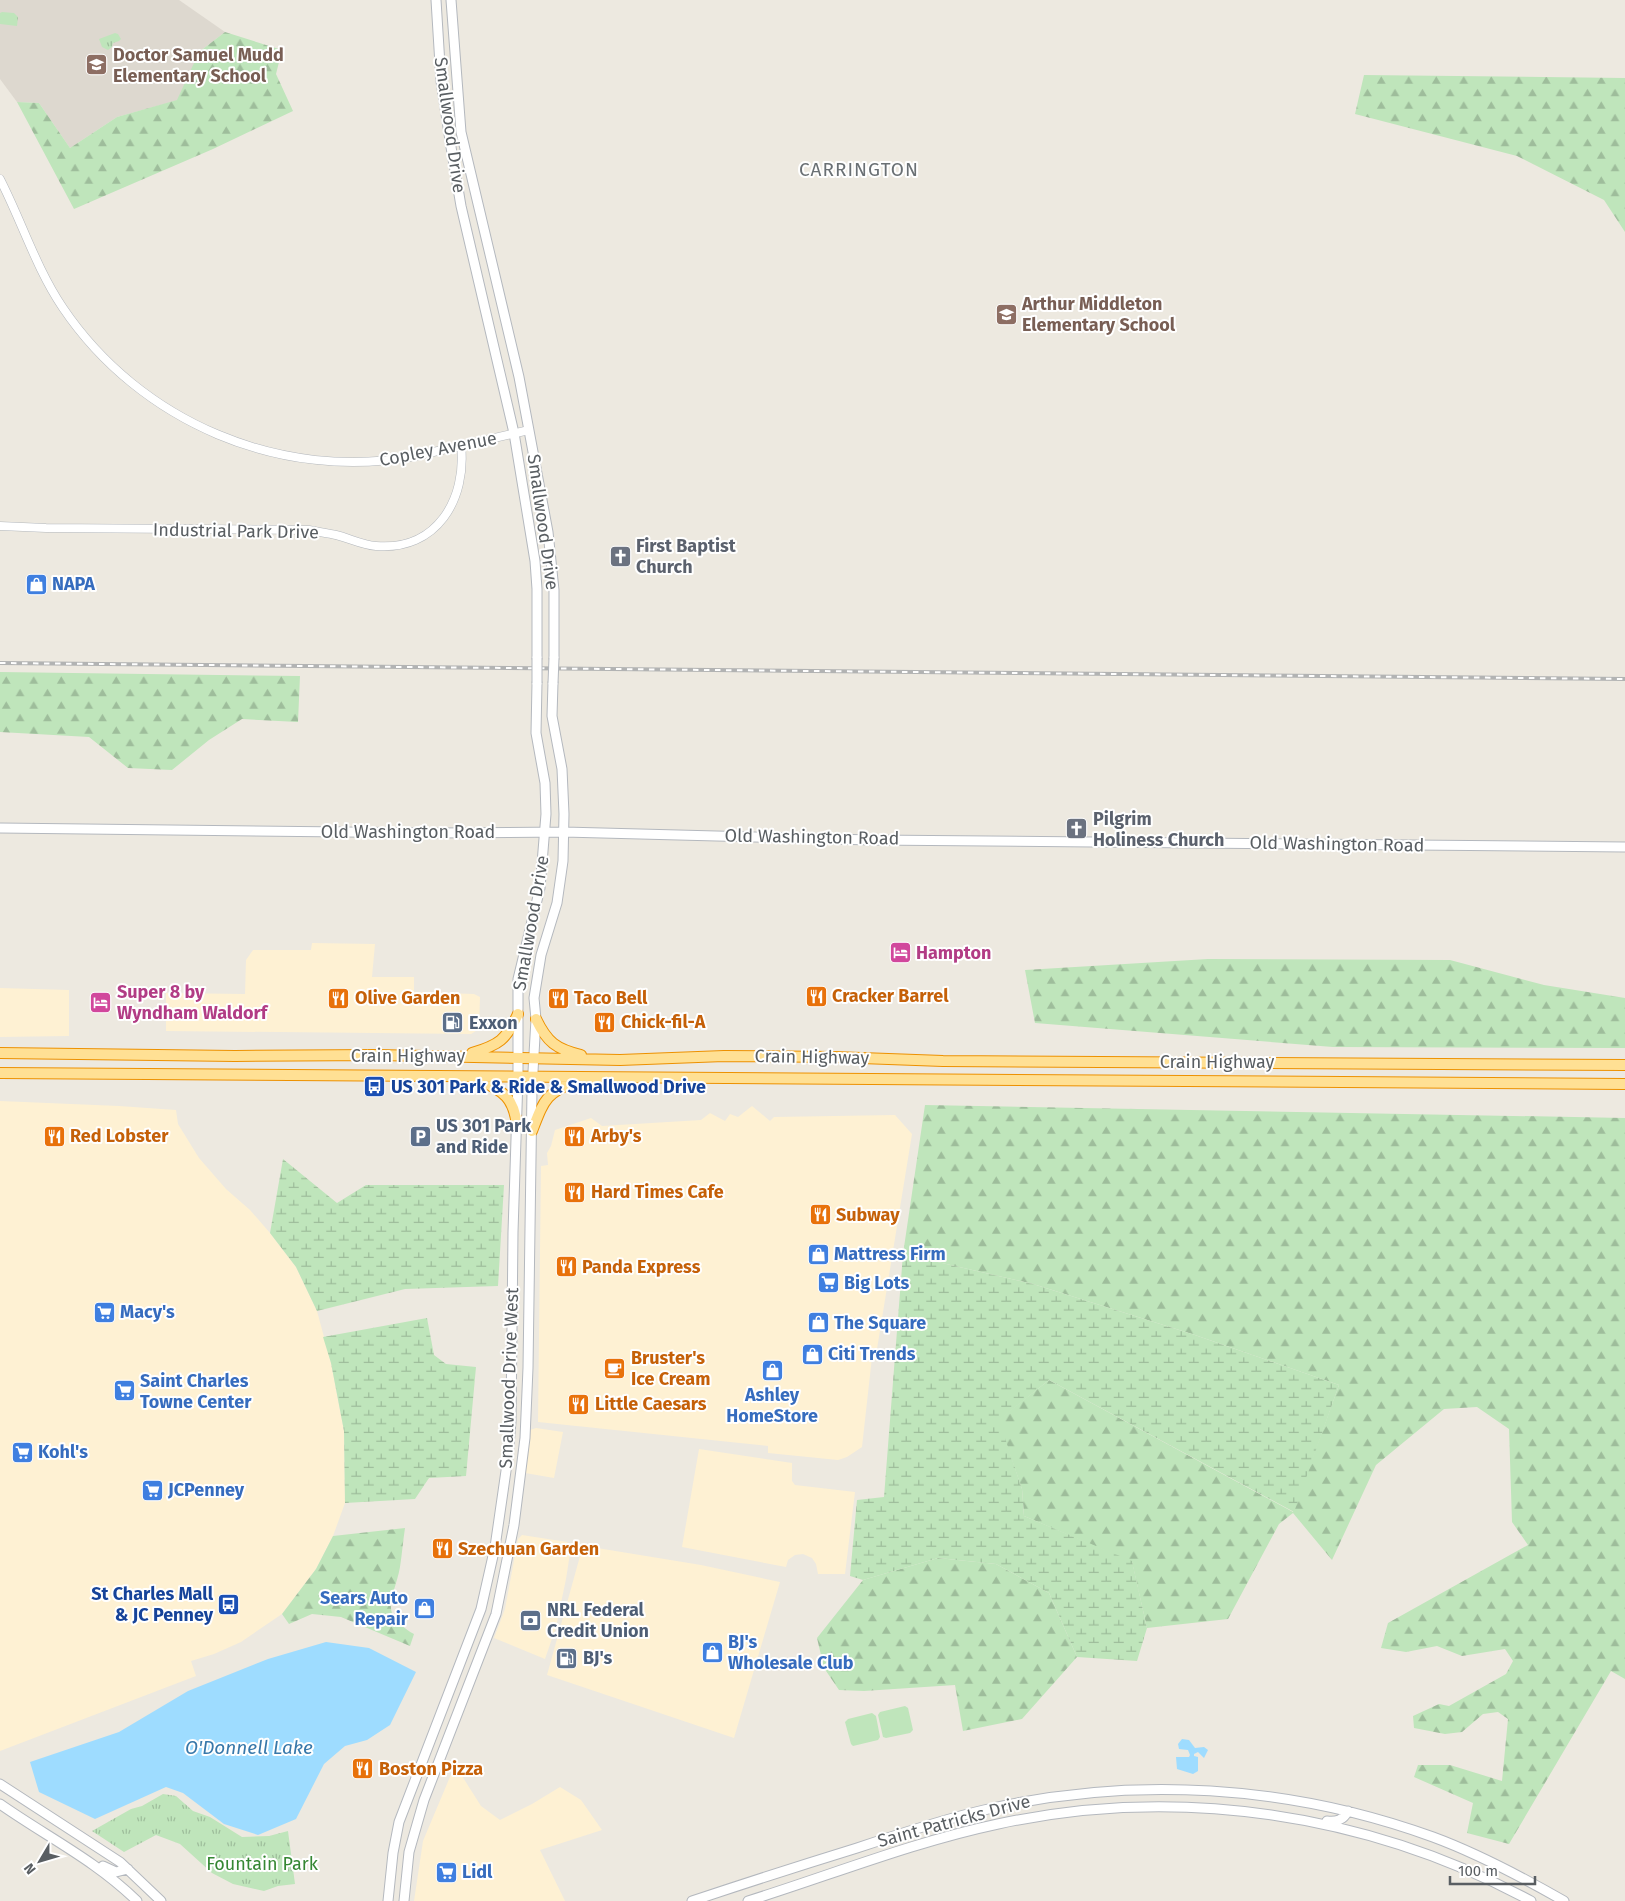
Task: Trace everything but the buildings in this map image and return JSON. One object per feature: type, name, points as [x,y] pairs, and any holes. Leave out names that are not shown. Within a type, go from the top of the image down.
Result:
[{"type":"highway","points":[[464,1056],[498,1044],[508,1034],[518,1014]]},
{"type":"highway","points":[[536,1019],[544,1035],[554,1045],[571,1052],[604,1060]]},
{"type":"highway","name":"Crain Highway","points":[[0,1052],[235,1056],[464,1056],[604,1060],[734,1056],[943,1061],[1625,1066]]},
{"type":"highway","points":[[1127,1081],[1129,1062]]},
{"type":"highway","points":[[1378,1082],[1382,1063]]},
{"type":"highway","name":"Crain Highway","points":[[0,1073],[1625,1084]]},
{"type":"highway","points":[[474,1077],[493,1086],[508,1098],[514,1108],[517,1126]]},
{"type":"highway","points":[[532,1131],[542,1106],[549,1096],[561,1087],[583,1078]]},
{"type":"main road","name":"Smallwood Drive","points":[[436,0],[441,81],[461,206],[514,433],[537,589],[536,728],[545,783],[545,833],[540,888],[518,979],[518,1078]]},
{"type":"main road","name":"Smallwood Drive","points":[[451,0],[461,132],[519,377],[540,483],[554,590],[552,716],[562,769],[564,832],[557,904],[538,968],[534,998],[536,1019],[534,1078]]},
{"type":"main road","name":"Old Washington Road","points":[[0,828],[564,832],[880,840],[1625,847]]},
{"type":"main road","name":"Smallwood Drive West","points":[[388,1901],[393,1853],[399,1822],[481,1609],[494,1547],[508,1457],[510,1429],[518,1078]]},
{"type":"main road","name":"Smallwood Drive West","points":[[404,1901],[409,1852],[419,1816],[496,1614],[514,1525],[526,1421],[534,1078]]},
{"type":"main road","points":[[0,1784],[99,1847],[128,1869],[161,1901]]},
{"type":"main road","name":"Saint Patricks Drive","points":[[692,1901],[936,1822],[984,1809],[1046,1798],[1126,1790],[1188,1790],[1267,1796],[1348,1811],[1397,1825],[1454,1846],[1509,1870],[1564,1901]]},
{"type":"main road","points":[[0,1804],[71,1848],[121,1886],[137,1901]]},
{"type":"main road","name":"Saint Patricks Drive","points":[[748,1901],[954,1835],[997,1824],[1099,1808],[1155,1806],[1241,1810],[1302,1819],[1352,1830],[1416,1849],[1451,1863],[1530,1901]]},
{"type":"main road","points":[[1302,1819],[1334,1822],[1345,1817],[1348,1811]]},
{"type":"main road","points":[[71,1848],[77,1847],[112,1871],[128,1869]]},
{"type":"street","name":"Copley Avenue","points":[[0,179],[36,260],[73,322],[111,366],[152,399],[181,418],[207,431],[250,447],[298,459],[381,462],[416,456],[529,430]]},
{"type":"street","name":"Industrial Park Drive","points":[[0,526],[309,530],[337,535],[376,546],[402,545],[431,531],[450,510],[461,477],[463,460],[461,445]]},
{"type":"shaded area","name":"Doctor Samuel Mudd Elementary School","points":[[0,0],[179,0],[225,32],[199,52],[179,100],[117,117],[70,148],[39,103],[17,102],[0,79]]},
{"type":"shaded area","points":[[312,943],[375,944],[372,977],[414,977],[414,992],[474,994],[480,997],[479,1029],[471,1034],[166,1031],[166,993],[245,994],[246,960],[253,950],[311,950]]},
{"type":"shaded area","points":[[0,988],[69,990],[69,1036],[0,1037]]},
{"type":"shaded area","points":[[0,1101],[176,1110],[178,1124],[199,1158],[226,1189],[250,1210],[270,1233],[296,1267],[317,1311],[331,1363],[344,1431],[345,1503],[333,1536],[316,1569],[282,1614],[241,1642],[214,1654],[191,1661],[196,1676],[0,1751]]},
{"type":"shaded area","points":[[752,1106],[770,1121],[774,1117],[895,1115],[912,1134],[877,1349],[873,1348],[862,1447],[847,1457],[838,1460],[768,1453],[768,1446],[538,1422],[541,1166],[548,1165],[547,1153],[555,1130],[591,1118],[602,1126],[701,1120],[710,1113],[725,1121],[730,1114],[738,1117]]},
{"type":"shaded area","points":[[536,1428],[563,1432],[554,1478],[525,1473],[530,1430]]},
{"type":"shaded area","points":[[699,1449],[792,1463],[792,1481],[795,1485],[855,1492],[845,1574],[818,1574],[816,1564],[812,1558],[803,1554],[795,1555],[788,1560],[786,1567],[682,1547]]},
{"type":"shaded area","points":[[522,1535],[567,1542],[571,1547],[556,1627],[545,1659],[494,1638],[505,1609],[518,1539]]},
{"type":"shaded area","points":[[591,1547],[701,1565],[780,1582],[734,1738],[547,1675],[582,1549]]},
{"type":"shaded area","points":[[455,1765],[481,1806],[500,1820],[560,1787],[581,1800],[602,1830],[540,1850],[565,1901],[414,1901],[423,1841]]},
{"type":"green space","points":[[0,13],[14,13],[18,17],[17,26],[0,24]]},
{"type":"green space","points":[[225,32],[282,50],[276,74],[293,111],[213,149],[74,209],[17,102],[39,103],[70,148],[117,117],[177,100],[199,52]]},
{"type":"green space","points":[[115,33],[121,39],[113,43],[112,47],[108,50],[102,47],[99,39]]},
{"type":"green space","points":[[1364,75],[1625,78],[1625,232],[1604,200],[1517,156],[1355,114]]},
{"type":"green space","points":[[0,672],[300,676],[298,722],[242,719],[209,740],[172,770],[128,768],[89,737],[0,732]]},
{"type":"green space","points":[[1208,959],[1450,960],[1544,985],[1625,998],[1625,1048],[1333,1047],[1035,1023],[1025,970]]},
{"type":"green space","points":[[925,1105],[1625,1118],[1625,1679],[1611,1671],[1509,1844],[1467,1833],[1473,1803],[1414,1777],[1418,1765],[1450,1765],[1502,1781],[1508,1719],[1498,1712],[1483,1714],[1462,1732],[1445,1734],[1414,1728],[1413,1716],[1439,1704],[1449,1706],[1506,1674],[1513,1661],[1505,1649],[1462,1656],[1437,1646],[1406,1652],[1381,1648],[1388,1623],[1528,1545],[1512,1522],[1509,1429],[1477,1407],[1444,1409],[1376,1465],[1332,1560],[1293,1513],[1279,1524],[1228,1619],[1147,1628],[1132,1562],[1024,1516],[1022,1489],[998,1420],[1049,1380],[1293,1512],[1339,1385],[1192,1334],[1033,1284],[903,1254]]},
{"type":"green space","points":[[283,1159],[337,1203],[366,1185],[504,1185],[498,1286],[405,1289],[317,1311],[296,1267],[270,1233]]},
{"type":"green space","points":[[903,1254],[1033,1284],[1192,1334],[1339,1385],[1294,1512],[1049,1380],[999,1420],[1022,1489],[1024,1516],[1132,1561],[1147,1628],[1137,1661],[1077,1657],[1049,1593],[996,1564],[938,1558],[863,1580],[850,1576],[857,1500],[884,1497]]},
{"type":"green space","points":[[427,1318],[434,1355],[446,1364],[476,1367],[466,1476],[429,1478],[415,1499],[345,1503],[344,1431],[331,1363],[323,1337]]},
{"type":"green space","points":[[405,1528],[400,1567],[391,1605],[395,1619],[414,1634],[410,1646],[341,1617],[312,1614],[289,1624],[282,1614],[316,1569],[333,1536]]},
{"type":"green space","points":[[938,1558],[996,1564],[1049,1593],[1077,1657],[1022,1719],[963,1731],[955,1685],[864,1691],[839,1690],[824,1668],[817,1638],[863,1580]]},
{"type":"green space","points":[[905,1706],[908,1708],[913,1730],[910,1733],[883,1737],[878,1715],[880,1712]]},
{"type":"green space","points":[[872,1713],[876,1716],[880,1737],[878,1740],[853,1746],[845,1722],[848,1719]]},
{"type":"green space","name":"Fountain Park","points":[[163,1794],[176,1796],[193,1811],[210,1817],[242,1837],[269,1836],[288,1831],[295,1884],[278,1886],[264,1891],[233,1884],[212,1873],[180,1844],[156,1835],[124,1852],[92,1831]]},
{"type":"water","name":"O'Donnell Lake","points":[[326,1642],[369,1648],[416,1672],[390,1725],[367,1740],[345,1746],[324,1764],[296,1819],[258,1835],[224,1824],[183,1793],[166,1787],[95,1819],[39,1792],[30,1762],[119,1732],[188,1691],[268,1659]]},
{"type":"water","points":[[1182,1739],[1189,1740],[1195,1748],[1204,1747],[1208,1750],[1204,1758],[1198,1752],[1194,1754],[1194,1756],[1198,1757],[1198,1771],[1193,1774],[1177,1769],[1176,1757],[1189,1757],[1190,1755],[1188,1750],[1179,1749],[1178,1744]]},
{"type":"railway","points":[[0,663],[1625,679]]},
{"type":"place","name":"Doctor Samuel Mudd Elementary School","points":[[97,65]]},
{"type":"place","name":"Arthur Middleton Elementary School","points":[[1006,314]]},
{"type":"place","name":"First Baptist Church","points":[[620,556]]},
{"type":"place","name":"NAPA","points":[[36,584]]},
{"type":"place","name":"Pilgrim Holiness Church","points":[[1077,829]]},
{"type":"place","name":"Hampton","points":[[900,953]]},
{"type":"place","name":"Cracker Barrel","points":[[816,996]]},
{"type":"place","name":"Olive Garden","points":[[339,998]]},
{"type":"place","name":"Taco Bell","points":[[558,998]]},
{"type":"place","name":"Super 8 by Wyndham Waldorf","points":[[101,1002]]},
{"type":"place","name":"Chick-fil-A","points":[[605,1022]]},
{"type":"place","name":"Exxon","points":[[453,1023]]},
{"type":"place","name":"US 301 Park & Ride & Smallwood Drive","points":[[375,1087]]},
{"type":"place","name":"Red Lobster","points":[[54,1136]]},
{"type":"place","name":"US 301 Park and Ride","points":[[420,1136]]},
{"type":"place","name":"Arby's","points":[[575,1136]]},
{"type":"place","name":"Hard Times Cafe","points":[[575,1192]]},
{"type":"place","name":"Subway","points":[[820,1215]]},
{"type":"place","name":"Mattress Firm","points":[[818,1254]]},
{"type":"place","name":"Panda Express","points":[[566,1267]]},
{"type":"place","name":"Big Lots","points":[[828,1283]]},
{"type":"place","name":"Macy's","points":[[104,1312]]},
{"type":"place","name":"The Square","points":[[818,1323]]},
{"type":"place","name":"Citi Trends","points":[[812,1354]]},
{"type":"place","name":"Bruster's Ice Cream","points":[[615,1368]]},
{"type":"place","name":"Ashley HomeStore","points":[[772,1370]]},
{"type":"place","name":"Saint Charles Towne Center","points":[[124,1391]]},
{"type":"place","name":"Little Caesars","points":[[579,1404]]},
{"type":"place","name":"Kohl's","points":[[22,1452]]},
{"type":"place","name":"JCPenney","points":[[152,1490]]},
{"type":"place","name":"Szechuan Garden","points":[[442,1549]]},
{"type":"place","name":"St Charles Mall & JC Penney","points":[[229,1604]]},
{"type":"place","name":"Sears Auto Repair","points":[[424,1608]]},
{"type":"place","name":"NRL Federal Credit Union","points":[[531,1620]]},
{"type":"place","name":"BJ's Wholesale Club","points":[[712,1652]]},
{"type":"place","name":"BJ's","points":[[567,1658]]},
{"type":"place","name":"Boston Pizza","points":[[363,1769]]},
{"type":"place","name":"Lidl","points":[[446,1872]]},
{"type":"district","name":"CARRINGTON","points":[[859,169]]}]
